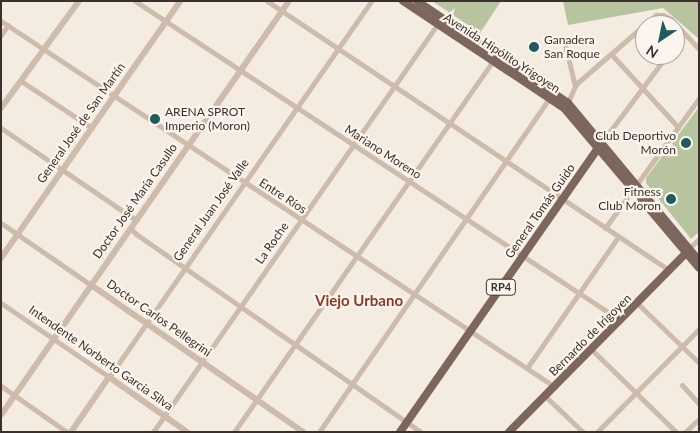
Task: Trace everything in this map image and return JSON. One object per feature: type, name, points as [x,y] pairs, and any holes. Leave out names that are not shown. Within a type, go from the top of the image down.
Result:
[{"type":"main road","name":"Avenida Hipólito Yrigoyen","points":[[403,1],[440,21],[566,105],[635,187],[699,268]]},
{"type":"main road","name":"Avenida Hipólito Yrigoyen","points":[[417,1],[440,21]]},
{"type":"main road","name":"Avenida Hipólito Yrigoyen","points":[[496,57],[550,97],[566,105]]},
{"type":"main road","name":"General Tomás Guido","points":[[400,432],[600,145]]},
{"type":"main road","name":"Avenida Hipólito Yrigoyen","points":[[687,251],[699,261]]},
{"type":"main road","name":"Bernardo de Irigoyen","points":[[509,432],[687,251]]},
{"type":"street","points":[[1,108],[79,1]]},
{"type":"street","name":"Mariano Moreno","points":[[135,1],[620,320]]},
{"type":"street","name":"General José de San Martín","points":[[1,258],[180,1]]},
{"type":"street","points":[[267,1],[669,270]]},
{"type":"street","name":"Doctor José María Casullo","points":[[1,415],[289,1]]},
{"type":"street","name":"General Juan José Valle","points":[[71,432],[371,1]]},
{"type":"street","name":"Entre Ríos","points":[[1,21],[554,387]]},
{"type":"street","name":"La Roche","points":[[153,432],[440,21]]},
{"type":"street","points":[[1,35],[8,26]]},
{"type":"street","points":[[566,105],[575,86],[635,34]]},
{"type":"street","points":[[685,34],[699,49]]},
{"type":"street","points":[[565,45],[575,86]]},
{"type":"street","points":[[612,55],[678,127]]},
{"type":"street","points":[[234,432],[496,57]]},
{"type":"street","name":"General Tomás Guido","points":[[600,145],[660,65]]},
{"type":"street","points":[[21,81],[92,128]]},
{"type":"street","points":[[318,432],[550,97]]},
{"type":"street","points":[[606,228],[699,98]]},
{"type":"street","points":[[1,128],[136,220]]},
{"type":"street","name":"Doctor Carlos Pellegrini","points":[[1,222],[304,432]]},
{"type":"street","points":[[130,228],[184,268],[421,432]]},
{"type":"street","points":[[527,368],[618,236]]},
{"type":"street","name":"Bernardo de Irigoyen","points":[[687,251],[699,239]]},
{"type":"street","name":"Intendente Norberto García Silva","points":[[1,303],[188,432]]},
{"type":"street","points":[[637,303],[698,362]]},
{"type":"street","points":[[597,432],[699,329]]},
{"type":"street","points":[[591,349],[676,432]]},
{"type":"street","points":[[682,385],[699,404]]},
{"type":"street","points":[[1,386],[66,432]]},
{"type":"street","points":[[546,396],[583,432]]},
{"type":"street","points":[[685,432],[699,419]]},
{"type":"green space","points":[[432,1],[501,1],[480,33]]},
{"type":"green space","points":[[563,1],[699,1],[699,39],[685,27],[685,15],[671,15],[663,8],[568,25]]},
{"type":"green space","name":"Club Deportivo Morón","points":[[699,107],[699,232],[691,239],[646,183],[646,178]]},
{"type":"place","name":"Ganadera San Roque","points":[[534,47]]},
{"type":"place","name":"ARENA SPROT Imperio (Moron)","points":[[155,119]]},
{"type":"place","name":"Club Deportivo Morón","points":[[686,143]]},
{"type":"place","name":"Fitness Club Moron","points":[[671,199]]},
{"type":"district","name":"Viejo Urbano","points":[[359,301]]}]
